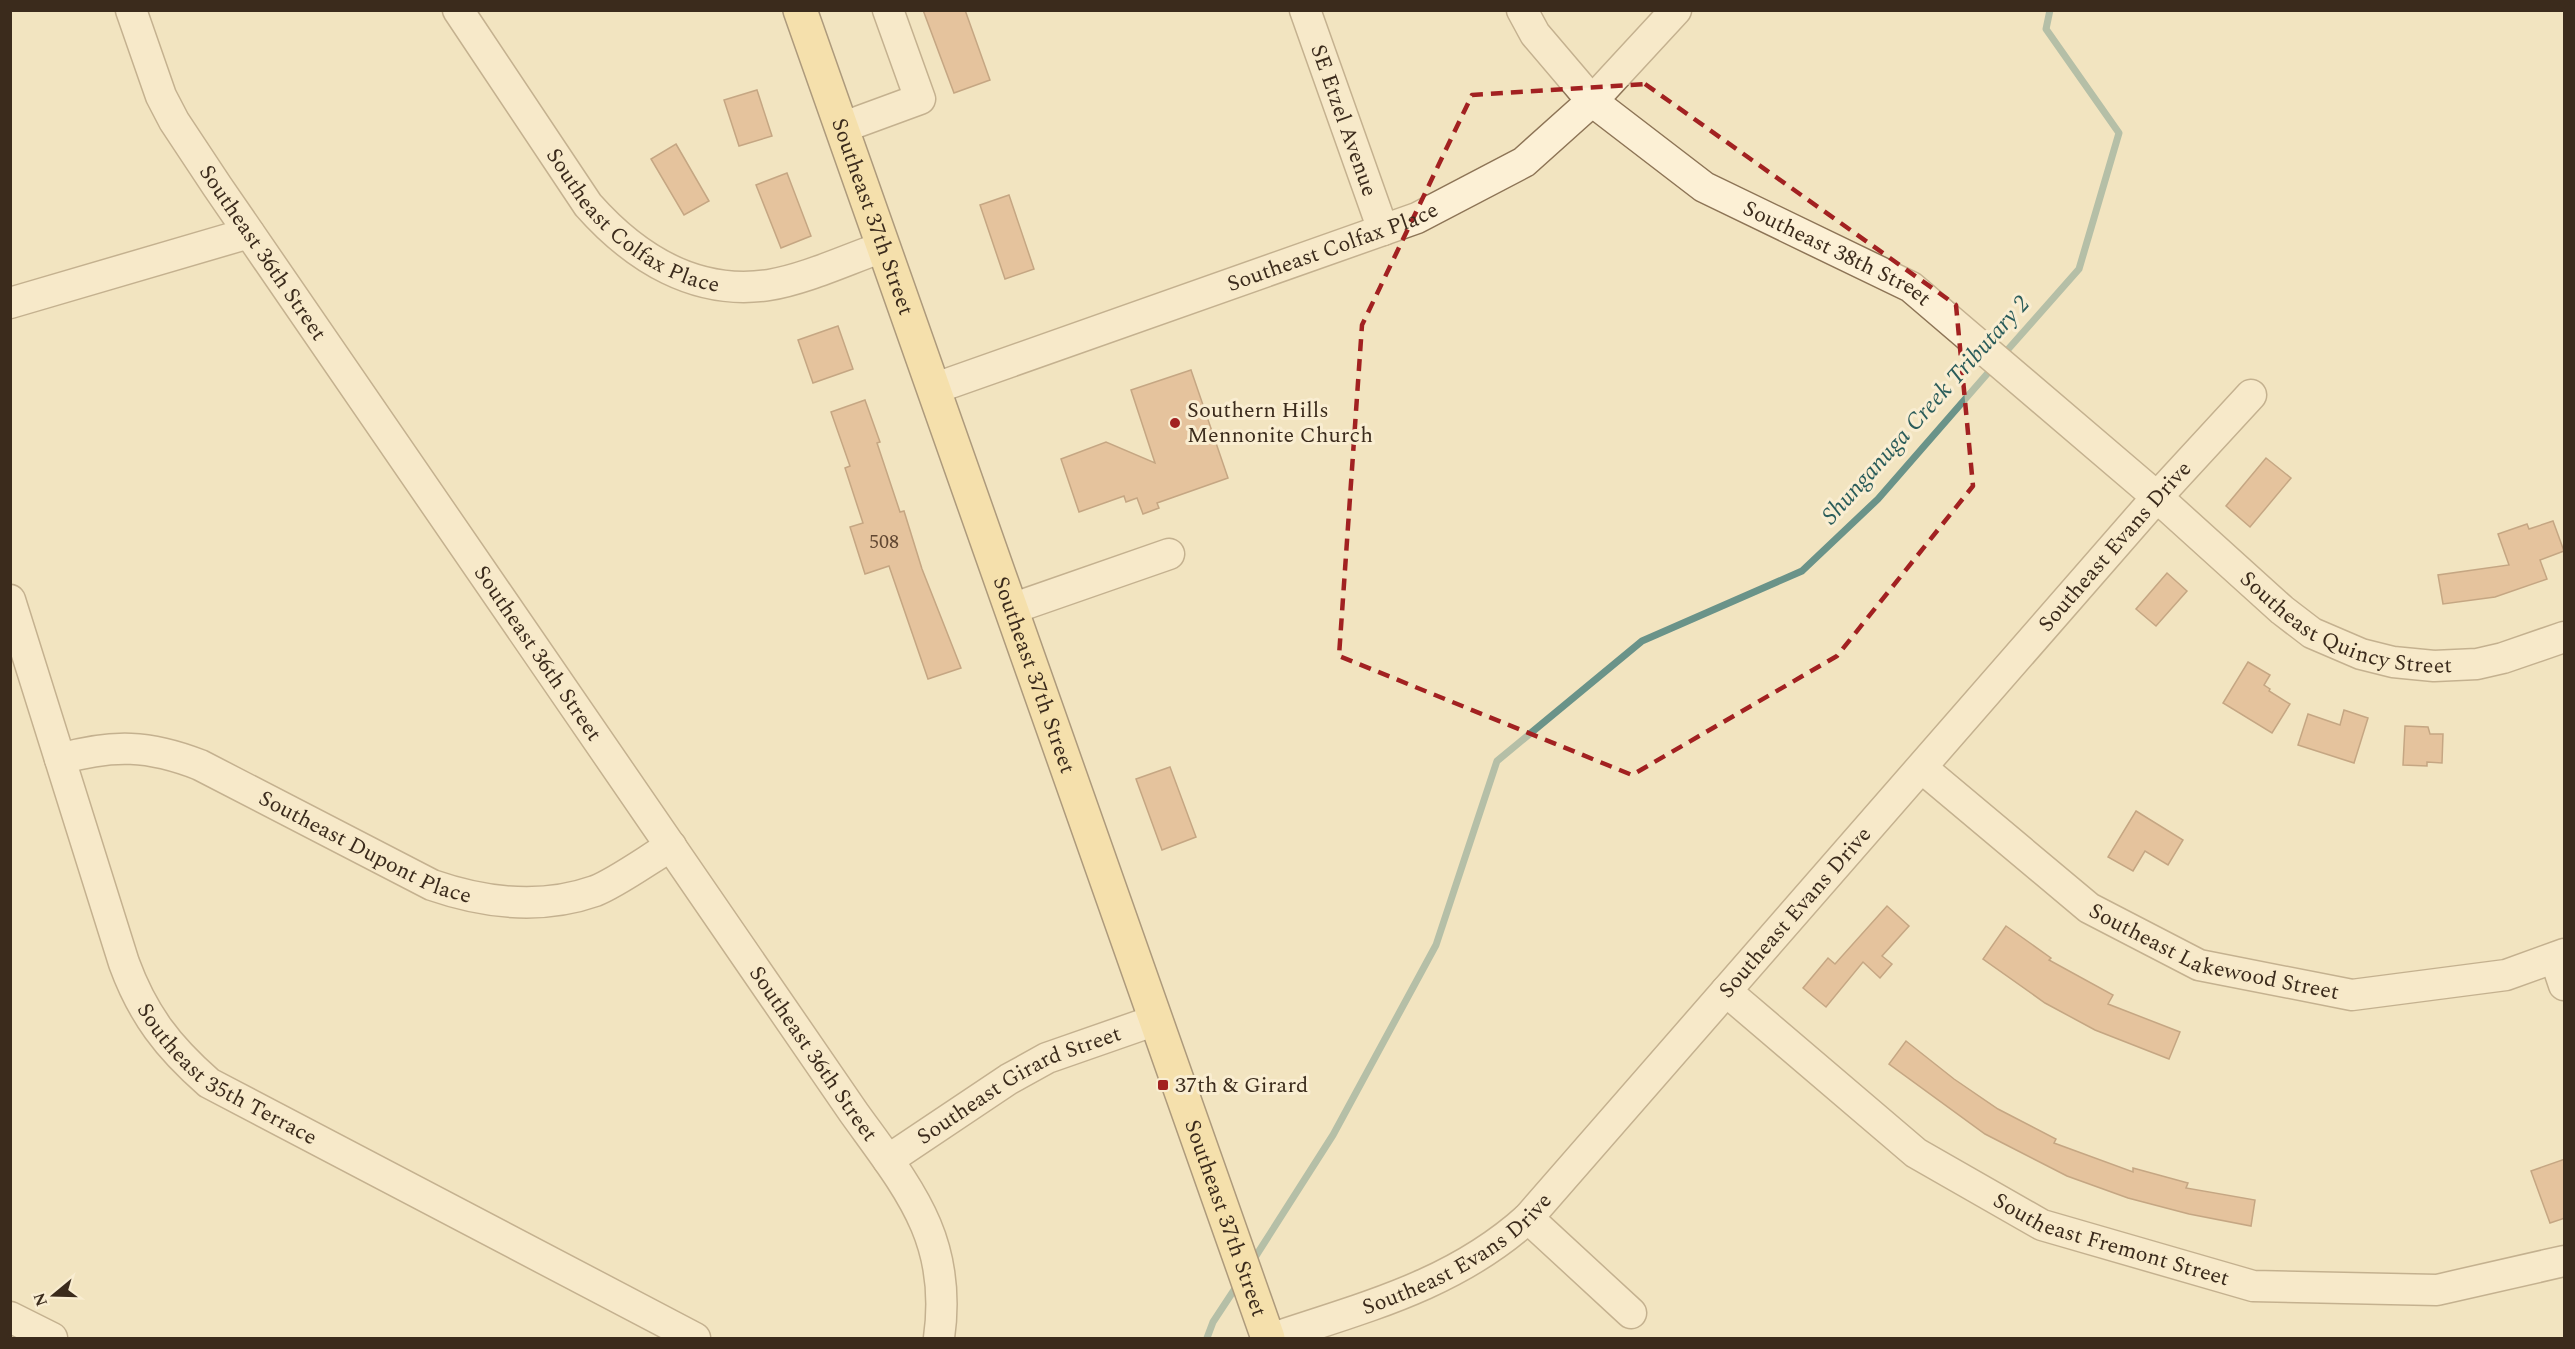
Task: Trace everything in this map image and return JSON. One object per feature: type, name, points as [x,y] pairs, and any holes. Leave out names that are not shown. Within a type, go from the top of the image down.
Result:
[{"type":"main road","name":"Southeast 37th Street","points":[[800,10],[1268,1334]]},
{"type":"street","name":"Southeast 36th Street","points":[[131,10],[161,96],[174,121],[670,846],[910,1192],[933,1244],[941,1293],[939,1338]]},
{"type":"street","name":"Southeast Colfax Place","points":[[458,10],[588,205],[606,225],[640,253],[669,270],[695,280],[722,286],[772,285],[883,247]]},
{"type":"street","points":[[841,128],[920,99],[888,10]]},
{"type":"street","name":"SE Etzel Avenue","points":[[1305,10],[1383,230]]},
{"type":"street","name":"Southeast 38th Street","points":[[1522,10],[1535,34],[1592,101],[1704,188],[1911,287],[2157,497]]},
{"type":"street","name":"Southeast Colfax Place","points":[[933,389],[1417,218],[1524,162],[1592,101],[1676,10]]},
{"type":"street","points":[[10,303],[249,233]]},
{"type":"street","name":"Southeast Evans Drive","points":[[1268,1334],[1403,1294],[1448,1275],[1484,1253],[1528,1218],[2157,497],[2251,395]]},
{"type":"street","name":"Southeast Quincy Street","points":[[2157,497],[2282,610],[2312,633],[2361,654],[2393,662],[2434,666],[2477,664],[2503,658],[2565,637]]},
{"type":"street","points":[[1011,609],[1169,554]]},
{"type":"street","name":"Southeast 35th Terrace","points":[[10,600],[133,988],[162,1036],[180,1058],[209,1083],[695,1338]]},
{"type":"street","name":"Southeast Dupont Place","points":[[60,759],[93,749],[117,747],[148,749],[176,756],[200,765],[432,885],[487,900],[513,903],[550,901],[595,890],[670,846]]},
{"type":"street","name":"Southeast Lakewood Street","points":[[1922,768],[2089,908],[2199,965],[2352,995],[2561,966]]},
{"type":"street","name":"Southeast Fremont Street","points":[[1726,991],[1916,1153],[2042,1225],[2253,1286],[2437,1290],[2565,1261]]},
{"type":"street","name":"Southeast Girard Street","points":[[888,1160],[1009,1079],[1047,1058],[1156,1020]]},
{"type":"street","points":[[1528,1218],[1631,1313]]},
{"type":"street","points":[[10,1317],[52,1338]]},
{"type":"highlighted area","points":[[1645,84],[1956,305],[1973,486],[1837,656],[1632,775],[1339,656],[1362,325],[1472,95]]},
{"type":"building","points":[[923,10],[965,10],[990,80],[954,93]]},
{"type":"building","points":[[757,90],[772,136],[739,146],[724,100]]},
{"type":"building","points":[[676,144],[709,201],[684,215],[651,159]]},
{"type":"building","points":[[787,173],[811,236],[781,248],[756,185]]},
{"type":"building","points":[[1009,195],[1034,269],[1005,279],[980,205]]},
{"type":"building","points":[[838,326],[853,369],[813,383],[798,340]]},
{"type":"building","name":"Southern Hills Mennonite Church","points":[[1191,370],[1228,478],[1157,503],[1159,508],[1143,514],[1137,498],[1126,502],[1124,496],[1079,512],[1061,459],[1106,442],[1155,463],[1131,390]]},
{"type":"building","points":[[865,400],[900,512],[904,511],[922,569],[961,668],[928,679],[889,566],[865,574],[850,527],[863,523],[845,468],[850,466],[831,412]]},
{"type":"building","points":[[2266,458],[2291,478],[2250,527],[2226,506]]},
{"type":"building","points":[[2553,521],[2564,551],[2540,560],[2547,579],[2495,597],[2443,604],[2438,575],[2509,565],[2498,534],[2527,524],[2529,529]]},
{"type":"building","points":[[2167,573],[2187,591],[2156,626],[2136,609]]},
{"type":"building","points":[[2248,662],[2270,675],[2264,685],[2270,689],[2269,691],[2290,704],[2272,733],[2223,703]]},
{"type":"building","points":[[2344,710],[2368,718],[2354,763],[2298,745],[2308,714],[2340,725]]},
{"type":"building","points":[[2405,726],[2428,727],[2430,734],[2443,734],[2442,763],[2427,762],[2427,766],[2403,765]]},
{"type":"building","points":[[1170,767],[1196,837],[1162,850],[1136,779]]},
{"type":"building","points":[[2136,811],[2183,840],[2168,865],[2145,851],[2133,871],[2108,857]]},
{"type":"building","points":[[1887,906],[1909,926],[1882,956],[1892,964],[1880,978],[1863,962],[1826,1007],[1803,988],[1828,958],[1835,964]]},
{"type":"building","points":[[2006,926],[2051,958],[2049,960],[2113,995],[2108,1004],[2180,1032],[2169,1059],[2095,1030],[2045,1003],[1983,959]]},
{"type":"building","points":[[1906,1041],[1954,1079],[1998,1109],[2056,1139],[2054,1143],[2133,1172],[2133,1168],[2188,1183],[2186,1188],[2255,1200],[2251,1226],[2189,1214],[2128,1198],[2067,1176],[1985,1134],[1889,1064]]},
{"type":"building","points":[[2565,1159],[2565,1218],[2550,1223],[2531,1171]]},
{"type":"waterway","name":"Shunganuga Creek Tributary 2","points":[[2003,355],[2079,269],[2119,133],[2046,29],[2050,10]]},
{"type":"waterway","name":"Shunganuga Creek Tributary 2","points":[[1252,1262],[1333,1135],[1436,945],[1497,761],[1642,641],[1802,571],[1878,499],[1994,366]]},
{"type":"waterway","name":"Shunganuga Creek Tributary 2","points":[[1207,1338],[1213,1322],[1238,1284]]},
{"type":"place","name":"Southern Hills Mennonite Church","points":[[1175,423]]},
{"type":"place","name":"37th & Girard","points":[[1163,1085]]}]
